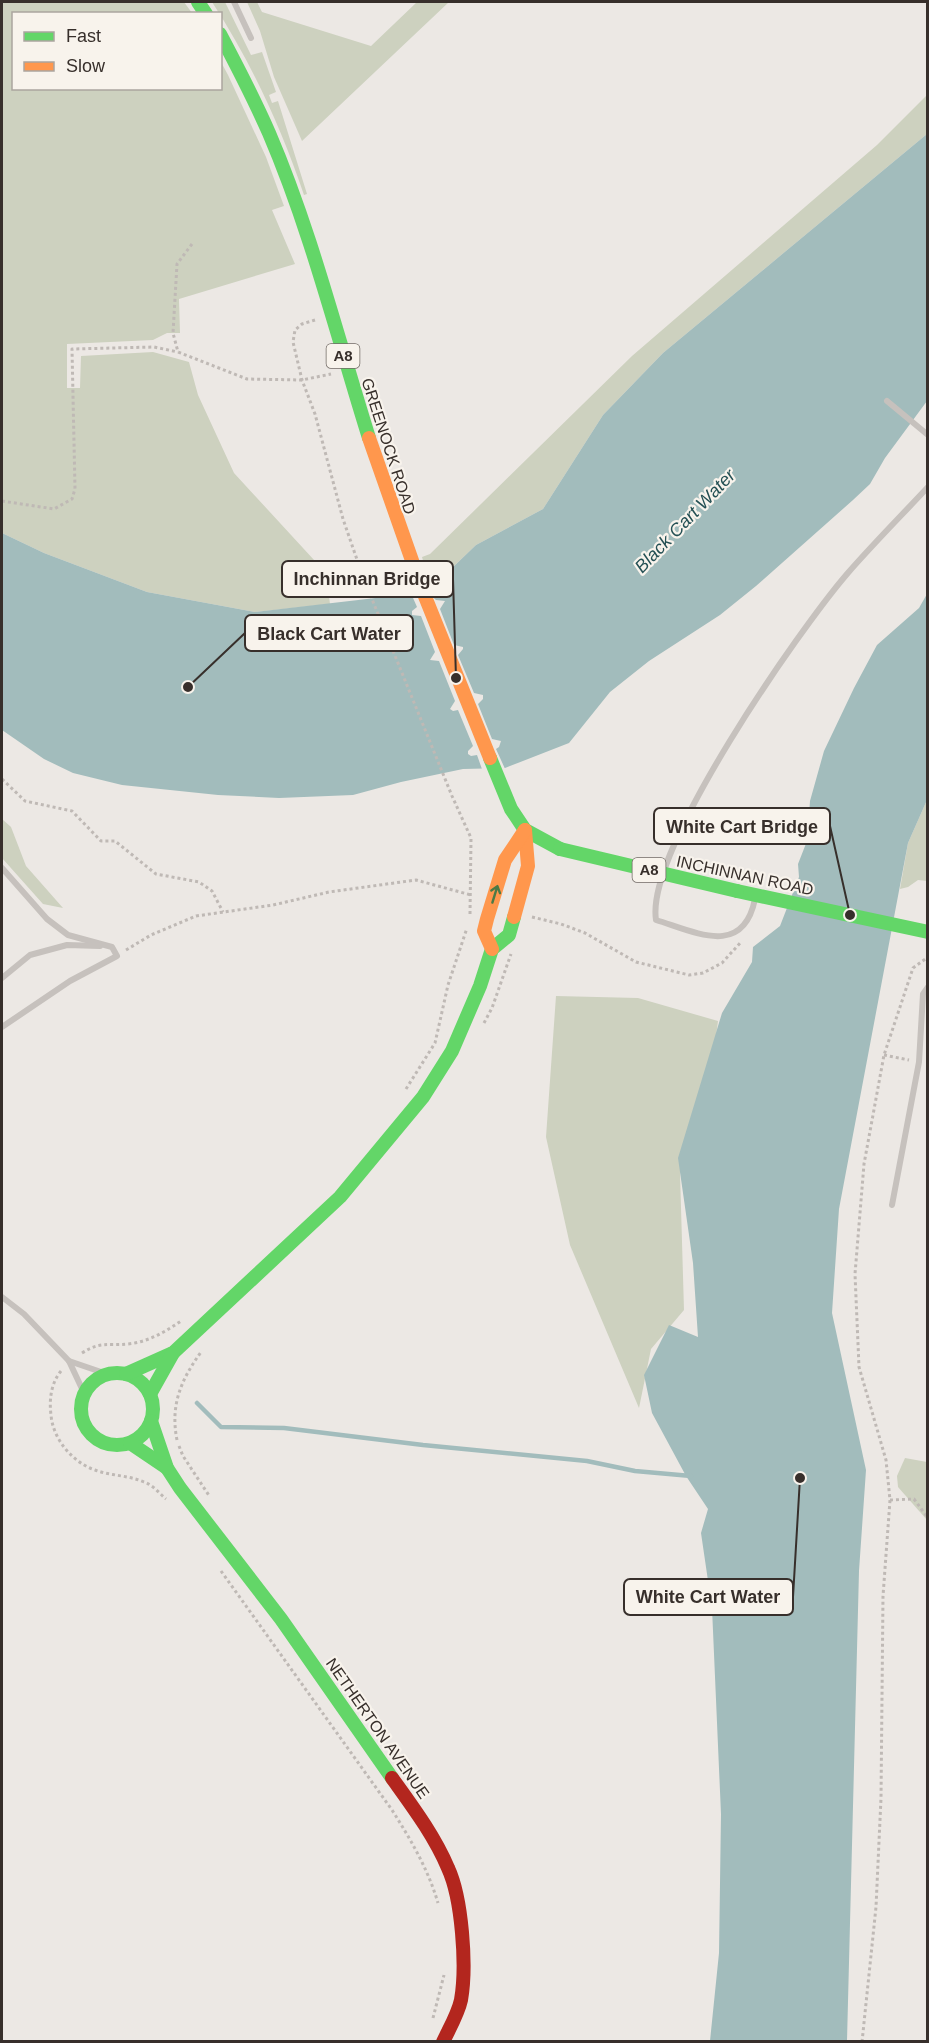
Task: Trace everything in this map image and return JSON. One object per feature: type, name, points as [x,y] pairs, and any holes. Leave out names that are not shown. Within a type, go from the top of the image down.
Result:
[{"type":"street","name":"GREENOCK ROAD","points":[[222,38],[262,114],[300,218],[410,561],[507,800],[518,823],[525,830]]},
{"type":"street","name":"INCHINNAN ROAD","points":[[525,830],[560,849],[737,891],[926,932]]},
{"type":"street","points":[[492,949],[484,931],[505,860],[525,830]]},
{"type":"street","points":[[150,1394],[173,1353],[340,1197],[423,1097],[452,1051],[480,986],[492,949],[509,935],[528,866],[525,830]]},
{"type":"street","points":[[126,1374],[173,1353]]},
{"type":"street","points":[[107,1374],[126,1374],[136,1378],[150,1394],[154,1408],[152,1421],[139,1438],[119,1446],[98,1441],[90,1434],[80,1414],[84,1393],[90,1384],[107,1374]]},
{"type":"street","name":"NETHERTON AVENUE","points":[[152,1421],[167,1468],[180,1488],[288,1629],[421,1819],[449,1869],[459,1910],[464,1950],[461,2001],[443,2042]]},
{"type":"street","name":"NETHERTON AVENUE","points":[[130,1443],[167,1468]]},
{"type":"lane","points":[[234,2],[251,38]]},
{"type":"lane","points":[[887,401],[927,435]]},
{"type":"lane","points":[[756,895],[754,907],[739,931],[727,936],[709,936],[656,920],[658,889],[671,852],[707,779],[743,720],[794,645],[846,575],[927,487]]},
{"type":"lane","points":[[2,868],[47,919],[68,935],[112,947],[117,956],[70,981],[2,1027]]},
{"type":"lane","points":[[2,978],[30,955],[67,945],[112,947]]},
{"type":"lane","points":[[892,1204],[919,1062],[922,994],[927,987]]},
{"type":"lane","points":[[2,1297],[24,1314],[69,1361],[84,1393]]},
{"type":"lane","points":[[69,1361],[107,1374]]},
{"type":"path","points":[[178,352],[173,333],[177,264],[192,244]]},
{"type":"path","points":[[320,318],[302,324],[295,330],[293,342],[302,380],[315,414],[343,519],[363,577],[471,838],[470,914],[480,917]]},
{"type":"path","points":[[2,501],[54,509],[72,499],[75,489],[72,349],[154,347],[178,352],[247,379],[302,380],[347,370]]},
{"type":"path","points":[[2,779],[25,801],[72,811],[101,842],[115,841],[156,874],[199,882],[212,891],[223,912]]},
{"type":"path","points":[[117,956],[151,935],[196,916],[273,905],[329,892],[416,879],[471,896]]},
{"type":"path","points":[[526,916],[561,924],[585,933],[636,962],[689,975],[703,973],[722,963],[741,941]]},
{"type":"path","points":[[527,924],[532,917]]},
{"type":"path","points":[[403,1094],[435,1043],[448,985],[468,925]]},
{"type":"path","points":[[481,1029],[492,1008],[514,947]]},
{"type":"path","points":[[862,2042],[876,1907],[881,1809],[883,1596],[890,1500],[886,1460],[860,1367],[855,1274],[864,1164],[884,1055],[913,968],[927,957]]},
{"type":"path","points":[[884,1055],[919,1062]]},
{"type":"path","points":[[171,1505],[148,1483],[129,1476],[93,1470],[74,1458],[59,1441],[52,1424],[50,1406],[52,1391],[58,1375],[69,1361],[96,1345],[129,1344],[150,1339],[189,1316]]},
{"type":"path","points":[[206,1345],[188,1370],[178,1391],[174,1412],[176,1438],[183,1456],[211,1498]]},
{"type":"path","points":[[890,1500],[914,1499],[927,1518]]},
{"type":"path","points":[[214,1563],[392,1810],[416,1848],[431,1880],[439,1906]]},
{"type":"path","points":[[430,2026],[438,2007],[446,1965]]},
{"type":"green space","points":[[2,2],[184,2],[191,12],[12,12],[12,90],[222,90],[222,64],[266,157],[284,206],[272,210],[295,264],[179,299],[180,333],[167,333],[153,340],[67,344],[67,388],[80,388],[81,356],[153,352],[189,362],[198,395],[234,473],[326,573],[330,604],[255,612],[147,592],[44,553],[2,533]]},
{"type":"green space","points":[[212,2],[225,2],[251,55],[262,52],[276,92],[269,95],[272,103],[278,101],[307,194],[304,195],[275,120],[252,72],[222,18],[222,12],[218,12]]},
{"type":"green space","points":[[247,2],[257,2],[262,12],[371,46],[417,2],[449,2],[302,141],[274,77],[260,31]]},
{"type":"green space","points":[[927,95],[927,134],[663,353],[603,415],[543,509],[476,545],[431,588],[422,557],[430,554],[632,356],[877,145]]},
{"type":"green space","points":[[927,800],[927,881],[918,880],[900,889],[908,843]]},
{"type":"green space","points":[[2,819],[11,827],[26,866],[63,908],[43,904],[2,858]]},
{"type":"green space","points":[[556,996],[638,998],[718,1021],[714,1052],[680,1173],[684,1310],[651,1349],[639,1408],[570,1245],[546,1137]]},
{"type":"green space","points":[[905,1458],[927,1462],[927,1520],[898,1487],[897,1476]]},
{"type":"water","points":[[927,134],[927,401],[885,458],[870,484],[756,586],[720,615],[649,661],[610,692],[569,743],[505,768],[463,769],[353,795],[279,798],[218,795],[122,785],[73,773],[44,759],[2,730],[2,533],[44,553],[147,592],[255,612],[427,592],[476,545],[543,509],[603,415],[663,353]]},
{"type":"water","points":[[927,594],[927,800],[908,843],[839,1209],[832,1313],[866,1470],[859,1571],[847,2041],[710,2041],[719,1953],[721,1814],[712,1608],[701,1533],[708,1509],[686,1476],[652,1413],[644,1375],[669,1325],[698,1337],[693,1263],[678,1158],[722,1013],[752,962],[753,947],[780,926],[799,877],[798,864],[807,841],[810,801],[824,751],[854,688],[877,645],[919,608]]},
{"type":"pier","points":[[425,590],[436,600],[445,601],[440,609],[454,645],[463,647],[458,655],[474,693],[483,695],[483,699],[478,704],[492,739],[501,741],[496,749],[506,771],[483,772],[477,755],[468,754],[473,746],[458,710],[450,709],[455,701],[439,661],[430,660],[435,652],[421,616],[412,615],[412,611],[417,607],[410,591]]},
{"type":"waterway","points":[[197,1403],[221,1427],[284,1428],[423,1445],[587,1461],[635,1471],[691,1476]]},
{"type":"traffic: fast","points":[[198,2],[205,12]]},
{"type":"traffic: fast","points":[[222,38],[269,133],[298,208],[369,438]]},
{"type":"traffic: fast","points":[[490,758],[511,809],[525,830],[560,849]]},
{"type":"traffic: fast","points":[[560,849],[737,891]]},
{"type":"traffic: fast","points":[[737,891],[928,932]]},
{"type":"traffic: fast","points":[[126,1374],[173,1353],[340,1197],[423,1097],[452,1051],[480,986],[492,949],[509,935],[514,917]]},
{"type":"traffic: fast","points":[[150,1394],[173,1353]]},
{"type":"traffic: fast","points":[[124,1373],[143,1383],[151,1395],[153,1409],[151,1423],[143,1435],[131,1443],[110,1445],[91,1435],[83,1423],[81,1402],[91,1383],[103,1375],[124,1373]]},
{"type":"traffic: fast","points":[[151,1421],[167,1468],[180,1488],[281,1619],[392,1778]]},
{"type":"traffic: fast","points":[[130,1443],[167,1468]]},
{"type":"traffic: slow","points":[[369,438],[422,589],[490,758]]},
{"type":"traffic: slow","points":[[492,949],[484,931],[487,919],[505,860],[525,830]]},
{"type":"traffic: slow","points":[[514,917],[528,866],[525,830]]},
{"type":"traffic: jam","points":[[392,1778],[436,1844],[448,1868],[457,1896],[462,1932],[463,1986],[458,2011],[443,2042]]},
{"type":"place","name":"Inchinnan Bridge","points":[[456,678]]},
{"type":"place","name":"Black Cart Water","points":[[188,687]]},
{"type":"place","name":"White Cart Bridge","points":[[850,915]]},
{"type":"place","name":"White Cart Water","points":[[800,1478]]}]
